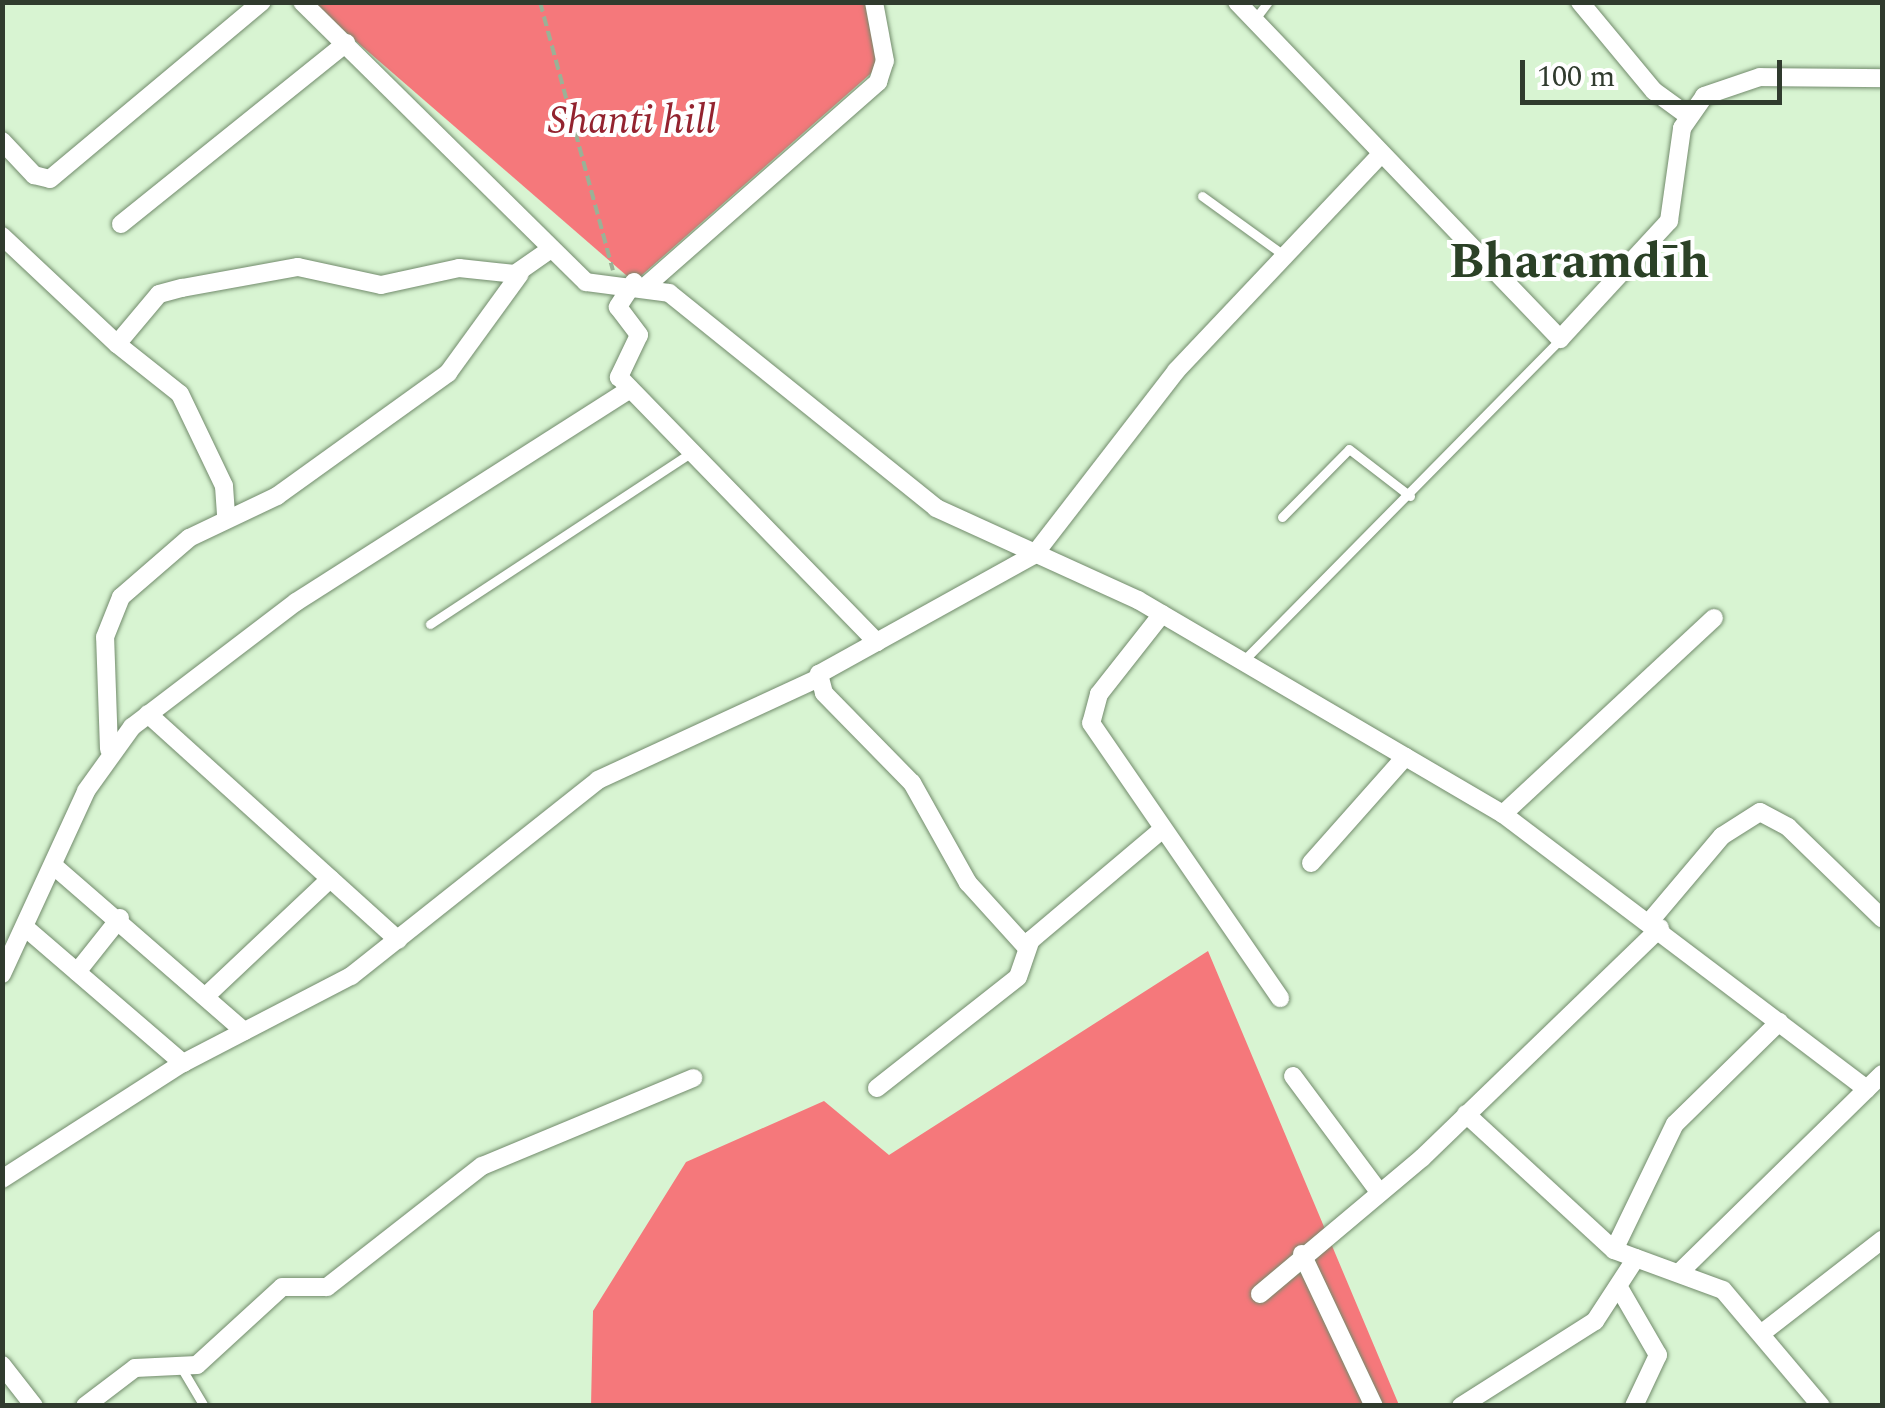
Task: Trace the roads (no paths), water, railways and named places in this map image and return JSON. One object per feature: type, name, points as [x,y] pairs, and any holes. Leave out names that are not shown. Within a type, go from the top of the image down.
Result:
[{"type":"street","points":[[2,141],[34,175],[50,179],[262,2]]},
{"type":"street","points":[[302,2],[548,251],[586,282],[633,284],[720,330],[936,508],[1162,614],[1503,814],[1655,924],[1867,1089]]},
{"type":"street","points":[[874,2],[885,60],[878,82],[633,284],[618,307],[639,335],[616,370],[630,389],[877,642]]},
{"type":"street","points":[[1237,2],[1560,338],[1670,220],[1687,115],[1704,96],[1760,78],[1882,78]]},
{"type":"street","points":[[1580,2],[1654,91],[1687,115]]},
{"type":"street","points":[[121,224],[346,43]]},
{"type":"street","points":[[2,1179],[183,1063],[337,985],[598,780],[817,679],[1034,554],[1176,371],[1380,155]]},
{"type":"street","points":[[2,236],[117,344],[180,394],[224,486],[226,517]]},
{"type":"street","points":[[110,750],[104,652],[115,609],[162,560],[226,517],[277,496],[448,373],[520,274],[548,251]]},
{"type":"street","points":[[117,344],[159,294],[284,268],[381,286],[459,268],[520,274]]},
{"type":"street","points":[[2,974],[27,930],[110,750],[148,714],[296,602],[630,389]]},
{"type":"street","points":[[1162,614],[1090,713],[1163,829],[1280,998]]},
{"type":"street","points":[[1503,814],[1714,618]]},
{"type":"street","points":[[817,679],[912,784],[968,882],[1027,948]]},
{"type":"street","points":[[148,714],[398,940]]},
{"type":"street","points":[[1310,863],[1405,758]]},
{"type":"street","points":[[1260,1294],[1466,1114],[1655,924],[1722,836],[1760,812],[1800,837],[1882,918]]},
{"type":"street","points":[[877,1088],[1018,977],[1027,948],[1163,829]]},
{"type":"street","points":[[54,866],[208,994],[244,1032]]},
{"type":"street","points":[[208,994],[330,879]]},
{"type":"street","points":[[77,972],[120,918]]},
{"type":"street","points":[[27,930],[183,1063]]},
{"type":"street","points":[[1614,1250],[1675,1124],[1779,1022]]},
{"type":"street","points":[[1682,1270],[1882,1074]]},
{"type":"street","points":[[1293,1076],[1379,1192]]},
{"type":"street","points":[[85,1406],[136,1368],[182,1370],[277,1290],[332,1284],[482,1166],[693,1078]]},
{"type":"street","points":[[1466,1114],[1614,1250],[1682,1270],[1723,1290],[1821,1406]]},
{"type":"street","points":[[1762,1332],[1882,1240]]},
{"type":"street","points":[[1302,1254],[1374,1406]]},
{"type":"street","points":[[1460,1406],[1594,1321],[1621,1291],[1636,1258]]},
{"type":"street","points":[[1621,1291],[1658,1354],[1634,1406]]},
{"type":"street","points":[[2,1365],[34,1406]]},
{"type":"lane","points":[[1255,19],[1268,2]]},
{"type":"lane","points":[[1202,196],[1285,256]]},
{"type":"lane","points":[[1243,662],[1410,496],[1560,338]]},
{"type":"lane","points":[[1282,517],[1349,449],[1410,496]]},
{"type":"lane","points":[[430,624],[692,452]]},
{"type":"lane","points":[[182,1370],[204,1406]]},
{"type":"district","name":"Bharamdīh","points":[[1579,263]]},
{"type":"park label","name":"Shanti hill","points":[[632,122]]}]
